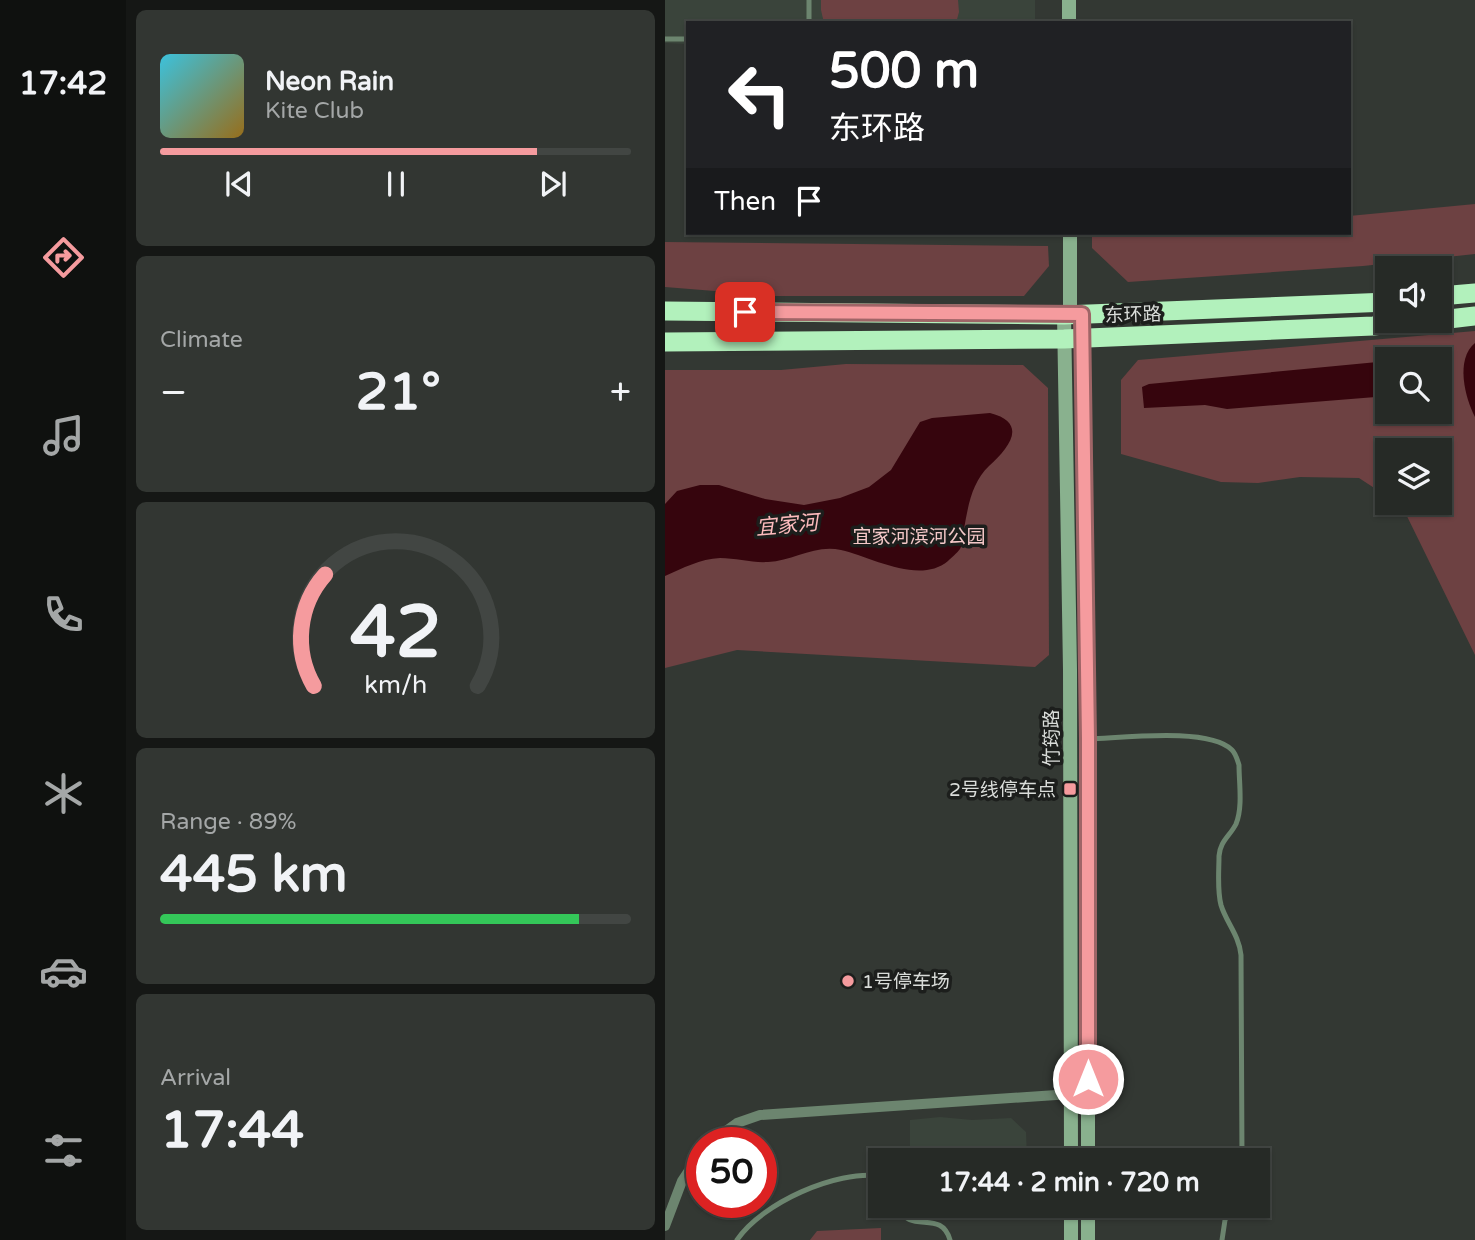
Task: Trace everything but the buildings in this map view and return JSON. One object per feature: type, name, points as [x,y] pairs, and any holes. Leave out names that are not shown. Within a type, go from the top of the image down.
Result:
[{"type":"highway","points":[[1452,295],[1475,293]]},
{"type":"highway","name":"东环路","points":[[665,311],[1072,315],[1375,303]]},
{"type":"highway","points":[[1452,319],[1475,316]]},
{"type":"highway","name":"东环路","points":[[665,342],[1073,339],[1375,326]]},
{"type":"main road","points":[[1069,0],[1069,21]]},
{"type":"main road","name":"竹筠路","points":[[1070,235],[1088,739],[1088,1148]]},
{"type":"main road","name":"竹筠路","points":[[1071,1148],[1070,669],[1073,339]]},
{"type":"main road","points":[[1071,1218],[1071,1240]]},
{"type":"main road","points":[[1088,1218],[1088,1240]]},
{"type":"street","points":[[731,1127],[760,1115],[1071,1094]]},
{"type":"street","points":[[665,1226],[686,1175]]},
{"type":"lane","points":[[809,0],[809,21]]},
{"type":"lane","points":[[665,38],[686,39]]},
{"type":"lane","points":[[1088,739],[1199,737],[1226,746],[1237,758],[1239,812],[1235,824],[1222,842],[1219,854],[1220,901],[1239,942],[1241,955],[1242,1148]]},
{"type":"lane","points":[[737,1240],[757,1218],[790,1197],[843,1179],[868,1177]]},
{"type":"lane","points":[[906,1218],[939,1224],[948,1232],[950,1240]]},
{"type":"lane","points":[[1222,1240],[1226,1218]]},
{"type":"shaded area","points":[[665,0],[1035,0],[1035,21],[686,21],[686,44],[665,43]]},
{"type":"shaded area","points":[[940,1117],[972,1120],[1011,1118],[1026,1132],[1027,1148],[910,1148],[910,1120]]},
{"type":"green space","points":[[821,0],[958,0],[959,12],[957,21],[824,21]]},
{"type":"green space","points":[[1475,204],[1475,254],[1375,256],[1375,265],[1363,266],[1128,282],[1092,248],[1092,235],[1351,235],[1351,216]]},
{"type":"green space","points":[[665,242],[1048,246],[1049,266],[1024,296],[776,296],[665,287]]},
{"type":"green space","points":[[1475,331],[1475,655],[1406,515],[1452,515],[1452,438],[1375,438],[1375,488],[1359,478],[1300,477],[1258,483],[1221,482],[1121,454],[1121,380],[1138,360]]},
{"type":"green space","name":"宜家河滨河公园","points":[[846,364],[1023,365],[1048,388],[1049,655],[1035,667],[737,650],[665,668],[665,370],[781,370]]},
{"type":"green space","points":[[881,1228],[881,1240],[810,1240],[817,1231]]},
{"type":"water","points":[[1475,343],[1475,417],[1465,389],[1464,368],[1465,359]]},
{"type":"water","points":[[1375,362],[1375,397],[1227,409],[1205,405],[1144,408],[1142,387],[1149,384]]},
{"type":"water","name":"宜家河","points":[[990,413],[1009,423],[1012,436],[1003,452],[978,479],[969,503],[960,549],[936,568],[910,570],[841,550],[822,549],[768,562],[726,558],[705,560],[665,576],[665,504],[677,491],[700,485],[719,485],[765,499],[804,505],[840,498],[869,487],[891,470],[920,422],[932,418]]},
{"type":"place","name":"2号线停车点","points":[[1070,789]]},
{"type":"place","name":"1号停车场","points":[[848,981]]},
{"type":"route","points":[[745,312],[1082,314],[1088,739],[1088,1079]]}]
